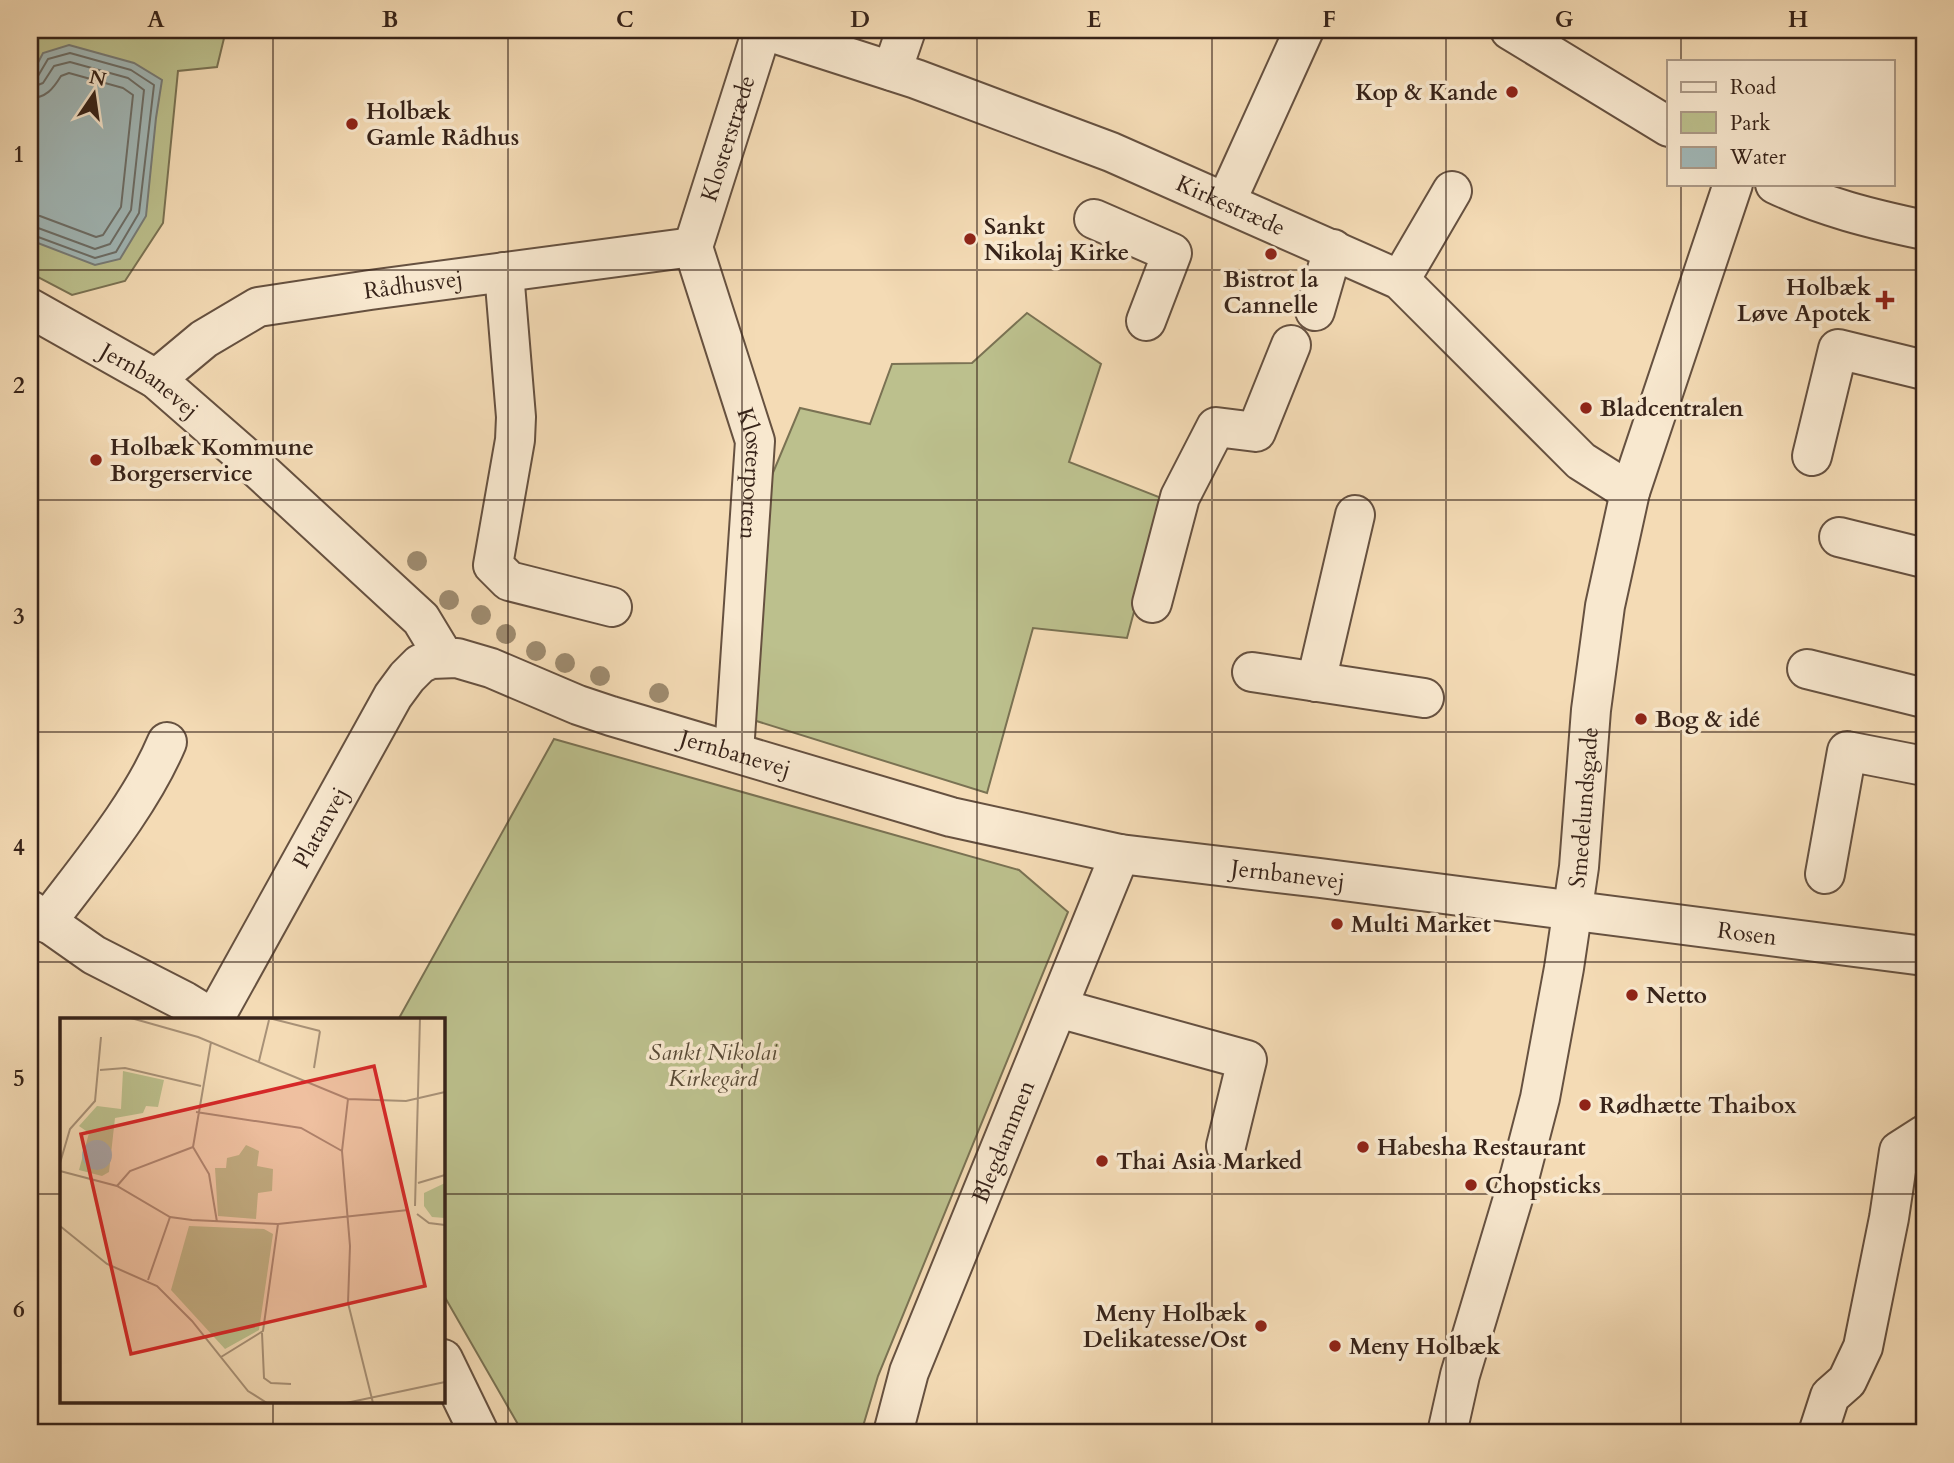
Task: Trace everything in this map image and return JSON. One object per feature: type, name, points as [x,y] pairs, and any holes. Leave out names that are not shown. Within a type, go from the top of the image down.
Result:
[{"type":"street","name":"Kirkestræde","points":[[763,30],[892,72],[1111,152],[1400,280],[1581,461],[1630,492]]},
{"type":"street","name":"Klosterstræde","points":[[693,247],[763,30]]},
{"type":"street","points":[[892,72],[906,30]]},
{"type":"street","points":[[1226,202],[1304,30]]},
{"type":"street","points":[[1510,30],[1667,126]]},
{"type":"street","name":"Smedelundsgade","points":[[1447,1433],[1460,1374],[1520,1175],[1540,1098],[1579,867],[1591,710],[1603,619],[1630,492],[1732,186]]},
{"type":"street","points":[[1779,186],[1804,198],[1852,214],[1924,230]]},
{"type":"street","points":[[1400,280],[1452,191]]},
{"type":"street","points":[[1094,219],[1172,253],[1146,321]]},
{"type":"street","name":"Rådhusvej","points":[[156,379],[204,339],[258,307],[693,247]]},
{"type":"street","name":"Klosterporten","points":[[693,247],[755,441],[734,752]]},
{"type":"street","points":[[1315,311],[1333,249]]},
{"type":"street","points":[[504,272],[516,417],[493,565],[509,581],[612,607]]},
{"type":"street","name":"Jernbanevej","points":[[30,308],[156,379],[421,619],[444,657],[470,660],[578,705],[951,817],[1120,854],[1571,911]]},
{"type":"street","points":[[1152,603],[1180,497],[1216,427],[1256,432],[1290,345]]},
{"type":"street","points":[[1812,456],[1838,349],[1924,370]]},
{"type":"street","points":[[1316,682],[1355,515]]},
{"type":"street","points":[[1839,537],[1924,558]]},
{"type":"street","name":"Platanvej","points":[[215,1018],[393,696],[420,664],[444,657]]},
{"type":"street","points":[[1807,669],[1924,698]]},
{"type":"street","points":[[1252,672],[1424,698]]},
{"type":"street","points":[[167,742],[142,791],[38,916],[94,955],[210,1018]]},
{"type":"street","points":[[1825,874],[1847,751],[1924,766]]},
{"type":"street","name":"Blegdammen","points":[[893,1433],[909,1373],[1120,854]]},
{"type":"street","name":"Rosen","points":[[1571,911],[1924,956]]},
{"type":"street","points":[[1058,1008],[1247,1059],[1226,1146]]},
{"type":"street","points":[[1818,1433],[1830,1396],[1847,1381],[1863,1347],[1889,1218],[1899,1151],[1924,1135]]},
{"type":"street","points":[[444,1361],[479,1433]]},
{"type":"green space","points":[[38,30],[226,30],[217,67],[178,71],[163,223],[125,281],[72,295],[30,273],[30,46]]},
{"type":"green space","points":[[1027,313],[1101,364],[1069,462],[1164,499],[1127,638],[1033,628],[987,793],[750,719],[767,487],[800,408],[870,424],[892,364],[972,363]]},
{"type":"green space","name":"Sankt Nikolai Kirkegård","points":[[554,739],[1019,870],[1068,912],[878,1376],[861,1433],[523,1433],[444,1296],[444,1018],[399,1018]]},
{"type":"water","points":[[69,45],[134,63],[162,80],[146,216],[120,259],[95,265],[30,240],[30,78],[43,53]]},
{"type":"place","name":"Kop & Kande","points":[[1512,92]]},
{"type":"place","name":"Holbæk Gamle Rådhus","points":[[352,124]]},
{"type":"place","name":"Sankt Nikolaj Kirke","points":[[970,239]]},
{"type":"place","name":"Bistrot la Cannelle","points":[[1271,254]]},
{"type":"place","name":"Holbæk Løve Apotek","points":[[1885,300]]},
{"type":"place","name":"Bladcentralen","points":[[1586,408]]},
{"type":"place","name":"Holbæk Kommune Borgerservice","points":[[96,460]]},
{"type":"place","name":"Bog & idé","points":[[1641,719]]},
{"type":"place","name":"Multi Market","points":[[1337,924]]},
{"type":"place","name":"Netto","points":[[1632,995]]},
{"type":"place","name":"Rødhætte Thaibox","points":[[1585,1105]]},
{"type":"place","name":"Habesha Restaurant","points":[[1363,1147]]},
{"type":"place","name":"Thai Asia Marked","points":[[1102,1161]]},
{"type":"place","name":"Chopsticks","points":[[1471,1185]]},
{"type":"place","name":"Meny Holbæk Delikatesse/Ost","points":[[1261,1326]]},
{"type":"place","name":"Meny Holbæk","points":[[1335,1346]]}]
